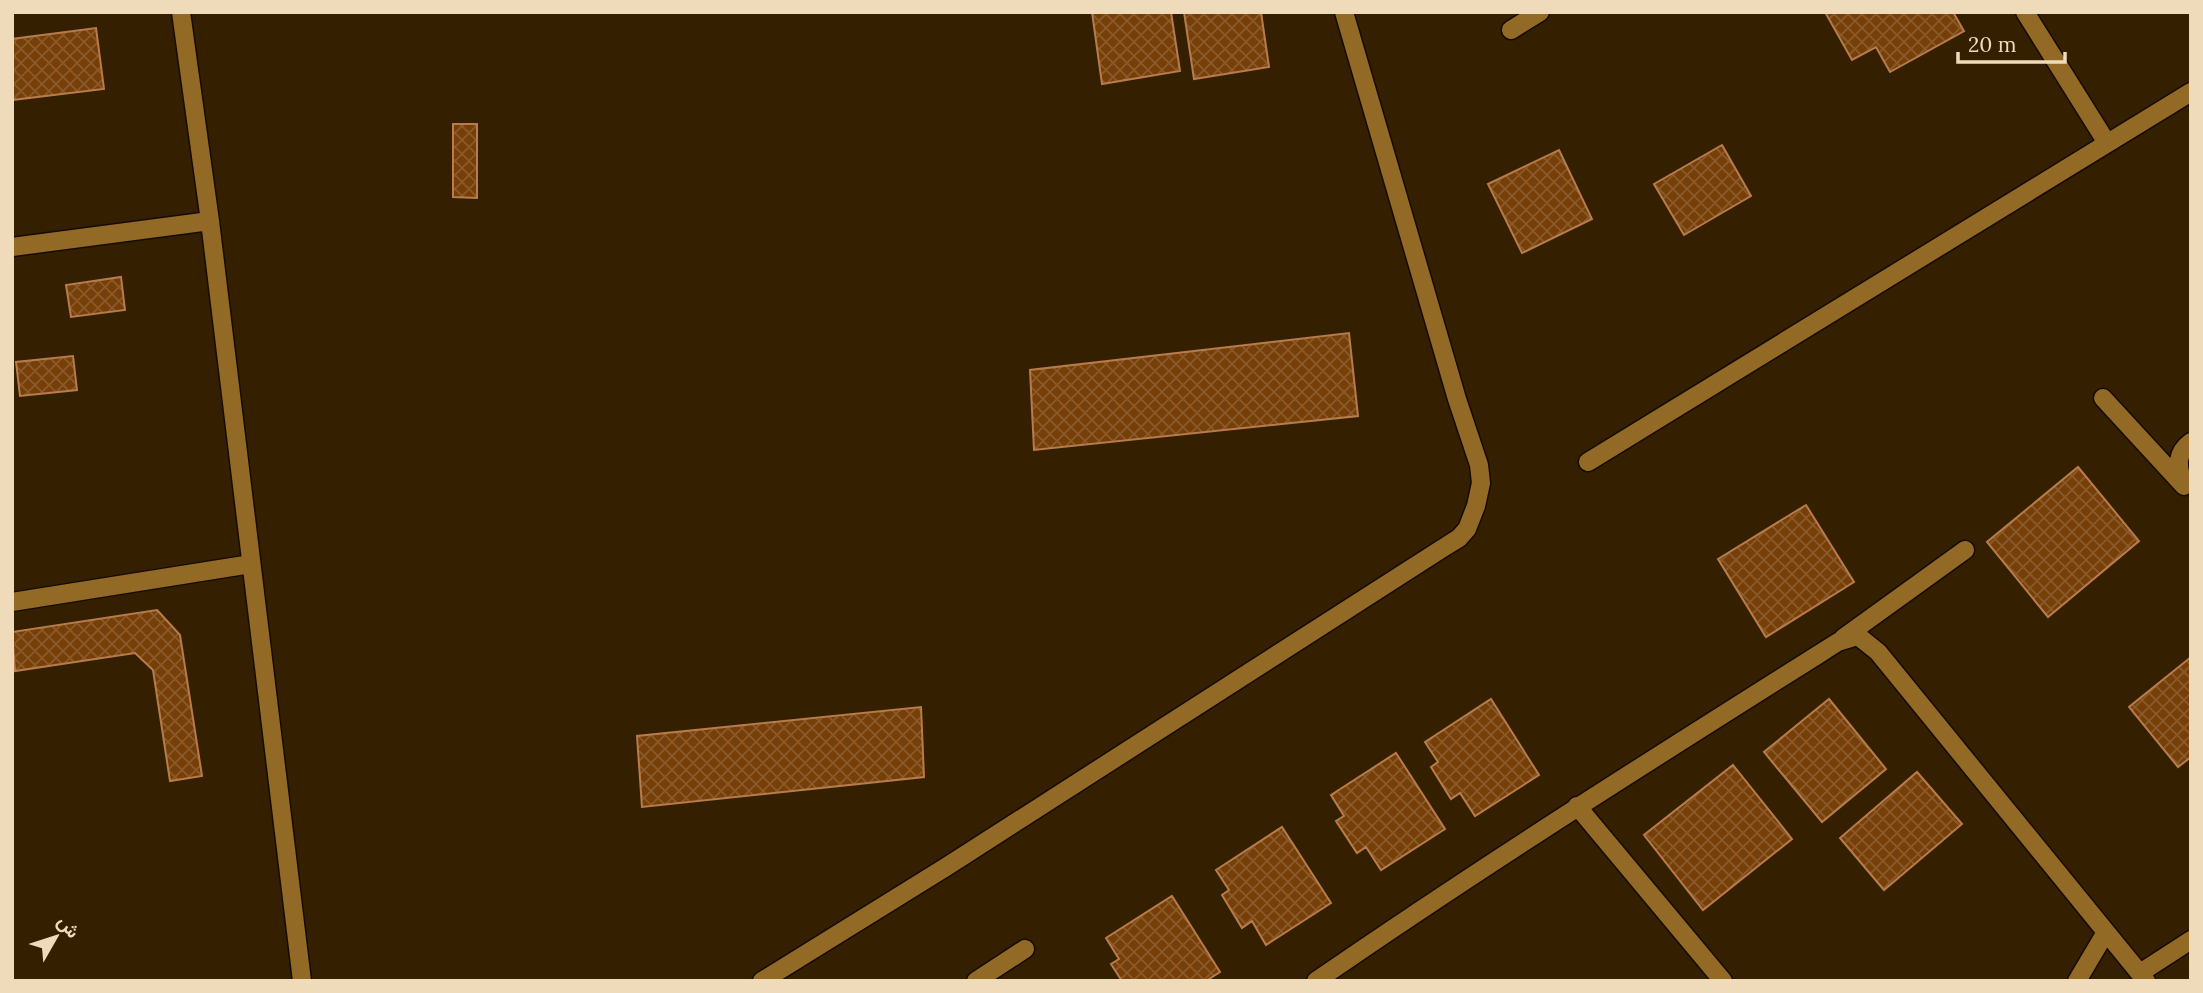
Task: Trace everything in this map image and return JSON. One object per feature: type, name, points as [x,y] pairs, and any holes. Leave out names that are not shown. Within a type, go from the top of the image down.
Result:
[{"type":"street","points":[[181,12],[210,221],[302,981]]},
{"type":"street","points":[[762,981],[946,867],[1459,538],[1467,529],[1481,483],[1479,465],[1453,386],[1344,12]]},
{"type":"street","points":[[1511,30],[1540,12]]},
{"type":"street","points":[[2025,12],[2107,143]]},
{"type":"street","points":[[1588,462],[2191,92]]},
{"type":"street","points":[[12,247],[210,221]]},
{"type":"street","points":[[2103,398],[2188,490]]},
{"type":"street","points":[[2188,490],[2178,458],[2182,449],[2191,442]]},
{"type":"street","points":[[1316,981],[1577,806],[1838,642],[1965,550]]},
{"type":"street","points":[[12,601],[251,564]]},
{"type":"street","points":[[1838,642],[1858,636],[1878,652],[2143,977],[2191,940]]},
{"type":"street","points":[[1577,806],[1723,981]]},
{"type":"street","points":[[2077,981],[2106,932]]},
{"type":"street","points":[[976,981],[1026,949]]},
{"type":"building","points":[[1092,12],[1171,12],[1180,71],[1102,84]]},
{"type":"building","points":[[1184,12],[1261,12],[1269,67],[1194,79]]},
{"type":"building","points":[[1825,12],[1953,12],[1964,31],[1890,72],[1876,47],[1852,60]]},
{"type":"building","points":[[96,28],[104,89],[12,100],[12,39]]},
{"type":"building","points":[[453,124],[477,124],[477,198],[453,197]]},
{"type":"building","points":[[1722,145],[1751,196],[1684,235],[1654,184]]},
{"type":"building","points":[[1559,150],[1592,219],[1522,253],[1488,184]]},
{"type":"building","points":[[121,277],[125,310],[71,317],[66,285]]},
{"type":"building","points":[[1349,333],[1358,416],[1034,450],[1030,370]]},
{"type":"building","points":[[73,356],[77,390],[20,396],[16,362]]},
{"type":"building","points":[[2078,467],[2139,541],[2048,617],[1987,542]]},
{"type":"building","points":[[1806,505],[1854,582],[1766,637],[1718,559]]},
{"type":"building","points":[[157,610],[180,635],[202,776],[170,781],[153,670],[135,653],[15,671],[12,632]]},
{"type":"building","points":[[2191,657],[2191,757],[2178,767],[2129,707]]},
{"type":"building","points":[[1491,699],[1539,775],[1475,816],[1460,793],[1451,799],[1431,767],[1438,762],[1425,742]]},
{"type":"building","points":[[1829,699],[1886,769],[1822,822],[1764,752]]},
{"type":"building","points":[[921,707],[924,777],[642,807],[637,736]]},
{"type":"building","points":[[1396,753],[1445,829],[1381,870],[1366,847],[1357,853],[1336,821],[1344,816],[1331,795]]},
{"type":"building","points":[[1733,765],[1792,839],[1703,910],[1644,835]]},
{"type":"building","points":[[1917,772],[1962,824],[1884,890],[1840,838]]},
{"type":"building","points":[[1282,827],[1331,903],[1266,945],[1252,921],[1242,928],[1222,895],[1229,890],[1216,870]]},
{"type":"building","points":[[1172,896],[1220,972],[1206,981],[1122,981],[1111,964],[1119,959],[1106,938]]}]
